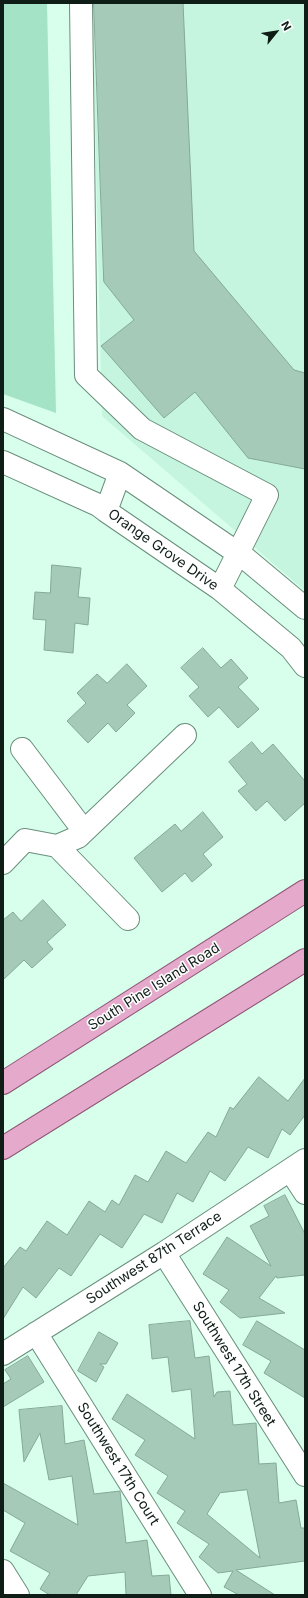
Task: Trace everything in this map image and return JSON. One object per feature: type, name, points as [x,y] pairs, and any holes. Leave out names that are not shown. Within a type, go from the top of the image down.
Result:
[{"type":"main road","name":"South Pine Island Road","points":[[3,1083],[305,891]]},
{"type":"main road","points":[[3,1148],[305,960]]},
{"type":"street","points":[[81,3],[86,375],[142,428],[268,495],[220,589]]},
{"type":"street","points":[[3,419],[120,473],[238,553],[305,608]]},
{"type":"street","name":"Orange Grove Drive","points":[[3,462],[98,505],[220,589],[291,648],[305,666]]},
{"type":"street","points":[[106,511],[120,473]]},
{"type":"street","points":[[3,863],[25,840],[57,846],[78,837],[185,734]]},
{"type":"street","points":[[22,749],[84,831]]},
{"type":"street","points":[[57,846],[128,920]]},
{"type":"street","points":[[298,1165],[305,1193]]},
{"type":"street","name":"Southwest 87th Terrace","points":[[3,1354],[164,1253],[298,1165]]},
{"type":"street","name":"Southwest 17th Street","points":[[164,1253],[305,1475]]},
{"type":"street","name":"Southwest 17th Court","points":[[36,1333],[200,1595]]},
{"type":"street","points":[[3,1571],[18,1595]]},
{"type":"shaded area","points":[[3,3],[47,3],[56,413],[3,394]]},
{"type":"shaded area","points":[[92,3],[305,3],[305,591],[102,416]]},
{"type":"building","points":[[94,3],[183,3],[194,251],[294,370],[305,373],[305,469],[248,458],[195,392],[164,418],[101,346],[134,320],[104,282]]},
{"type":"building","points":[[52,565],[81,568],[78,597],[90,598],[88,625],[75,623],[73,653],[44,650],[46,620],[33,619],[35,592],[50,593]]},
{"type":"building","points":[[203,648],[221,668],[231,659],[248,678],[238,687],[259,709],[238,728],[219,707],[208,717],[189,696],[199,687],[181,668]]},
{"type":"building","points":[[127,664],[147,686],[127,705],[135,713],[116,732],[108,723],[88,743],[67,721],[86,703],[77,693],[97,674],[107,683]]},
{"type":"building","points":[[252,742],[262,754],[273,744],[305,781],[305,803],[285,821],[267,801],[256,811],[238,791],[247,784],[229,762]]},
{"type":"building","points":[[203,812],[223,837],[203,854],[212,865],[192,882],[185,873],[162,892],[134,858],[175,824],[181,831]]},
{"type":"building","points":[[43,900],[66,925],[47,942],[53,949],[32,968],[24,960],[3,980],[3,920],[13,912],[21,921]]},
{"type":"building","points":[[259,1077],[288,1101],[305,1078],[305,1115],[290,1135],[282,1129],[268,1158],[248,1147],[225,1181],[210,1171],[193,1202],[177,1193],[162,1223],[144,1214],[122,1248],[100,1234],[71,1276],[59,1268],[36,1298],[23,1287],[3,1319],[3,1268],[20,1247],[26,1251],[47,1221],[67,1235],[89,1201],[105,1212],[112,1200],[119,1205],[135,1175],[148,1182],[166,1151],[186,1163],[208,1132],[216,1137],[230,1107],[233,1109]]},
{"type":"building","points":[[285,1195],[305,1234],[305,1275],[277,1278],[276,1276],[259,1298],[285,1313],[240,1318],[220,1302],[229,1290],[203,1274],[227,1237],[271,1266],[250,1226],[269,1216],[264,1206]]},
{"type":"building","points":[[190,1321],[195,1358],[209,1356],[214,1397],[217,1392],[230,1391],[233,1425],[256,1423],[259,1464],[276,1463],[279,1503],[296,1500],[301,1528],[305,1528],[305,1561],[236,1570],[275,1595],[239,1595],[224,1587],[233,1571],[218,1573],[199,1557],[209,1544],[177,1523],[185,1511],[157,1493],[168,1476],[135,1455],[145,1440],[112,1419],[127,1394],[195,1439],[191,1389],[172,1392],[168,1357],[152,1359],[149,1325]],"holes":[[[247,1490],[260,1558],[207,1514],[220,1493]]]},
{"type":"building","points":[[257,1321],[305,1350],[305,1398],[264,1373],[271,1361],[243,1345]]},
{"type":"building","points":[[99,1332],[118,1343],[106,1364],[100,1364],[104,1367],[96,1382],[78,1371]]},
{"type":"building","points":[[28,1356],[44,1382],[3,1407],[3,1384],[11,1379],[5,1370]]},
{"type":"building","points":[[62,1406],[65,1444],[84,1440],[94,1494],[120,1491],[126,1543],[147,1540],[152,1576],[169,1575],[171,1595],[126,1595],[125,1572],[88,1576],[76,1595],[50,1595],[40,1589],[50,1573],[10,1551],[25,1523],[3,1510],[3,1483],[78,1525],[72,1476],[49,1480],[40,1433],[24,1462],[19,1410]]}]
